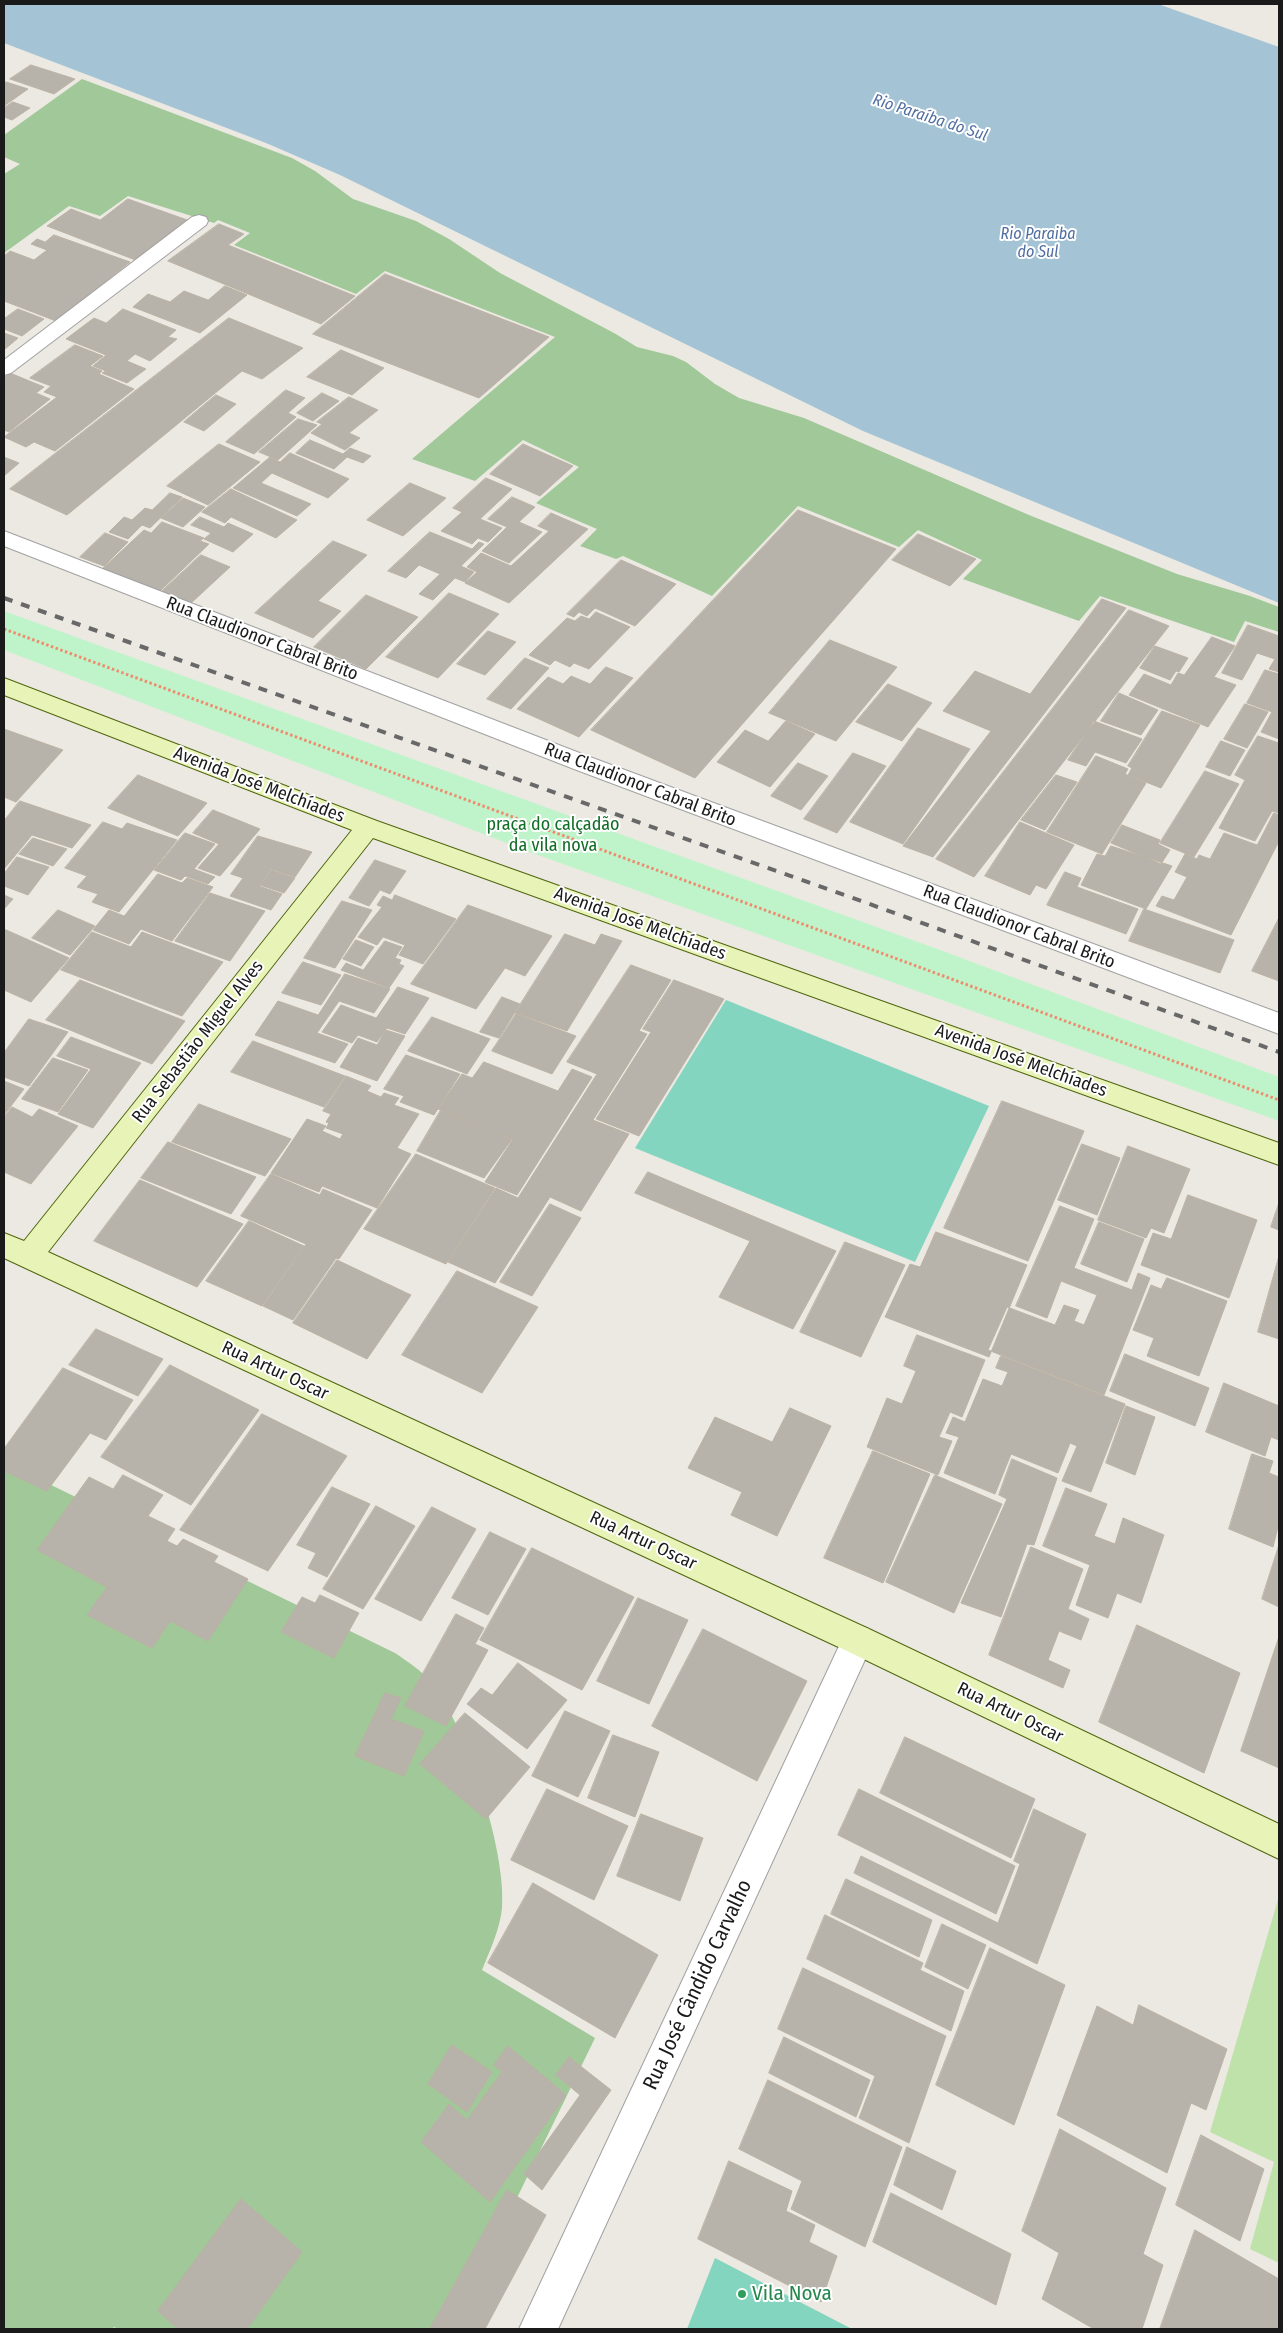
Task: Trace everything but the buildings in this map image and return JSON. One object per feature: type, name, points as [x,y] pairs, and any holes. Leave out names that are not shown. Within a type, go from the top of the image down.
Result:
[{"type":"street","points":[[4,369],[199,221]]},
{"type":"street","name":"Rua Claudionor Cabral Brito","points":[[4,538],[582,764],[1279,1024]]},
{"type":"street","name":"Avenida José Melchíades","points":[[4,686],[368,827],[1279,1154]]},
{"type":"street","name":"Rua Sebastião Miguel Alves","points":[[16,1251],[368,827]]},
{"type":"street","name":"Rua Artur Oscar","points":[[16,1251],[858,1640],[1279,1842]]},
{"type":"street","name":"Rua José Cândido Carvalho","points":[[538,2329],[858,1640]]},
{"type":"path","points":[[4,629],[1279,1100]]},
{"type":"green space","points":[[82,79],[292,158],[315,171],[353,199],[416,221],[449,239],[500,273],[637,347],[673,356],[686,362],[715,384],[739,398],[804,418],[1029,515],[1177,574],[1250,596],[1279,607],[1279,632],[1245,621],[1234,642],[1100,596],[1079,621],[963,579],[982,560],[918,530],[899,547],[798,506],[712,596],[623,556],[616,559],[580,546],[597,529],[536,503],[579,467],[523,440],[475,481],[412,459],[555,337],[385,271],[356,294],[234,245],[250,233],[218,220],[214,223],[128,196],[100,216],[69,206],[4,253],[4,174],[20,164],[4,157],[4,135]]},
{"type":"green space","name":"praça do calçadão da vila nova","points":[[4,611],[940,950],[1279,1077],[1279,1121],[538,855],[4,650]]},
{"type":"green space","points":[[726,1000],[989,1106],[915,1262],[635,1148]]},
{"type":"green space","points":[[4,1462],[395,1653],[414,1666],[431,1682],[458,1728],[482,1790],[498,1856],[502,1884],[501,1916],[497,1932],[482,1970],[595,2038],[453,2329],[118,2329],[114,2327],[112,2329],[4,2329]]},
{"type":"green space","points":[[1279,1896],[1279,2263],[1250,2249],[1274,2162],[1210,2132]]},
{"type":"green space","name":"Vila Nova","points":[[715,2258],[852,2329],[687,2329]]},
{"type":"water","name":"Rio Paraiba do Sul","points":[[4,4],[1158,4],[1279,47],[1279,603],[863,431],[340,175],[266,143],[4,43]]},
{"type":"railway","points":[[4,598],[864,902],[1279,1052]]},
{"type":"place","name":"Vila Nova","points":[[742,2294]]},
{"type":"water label","name":"Rio Paraíba do Sul","points":[[930,118]]}]
